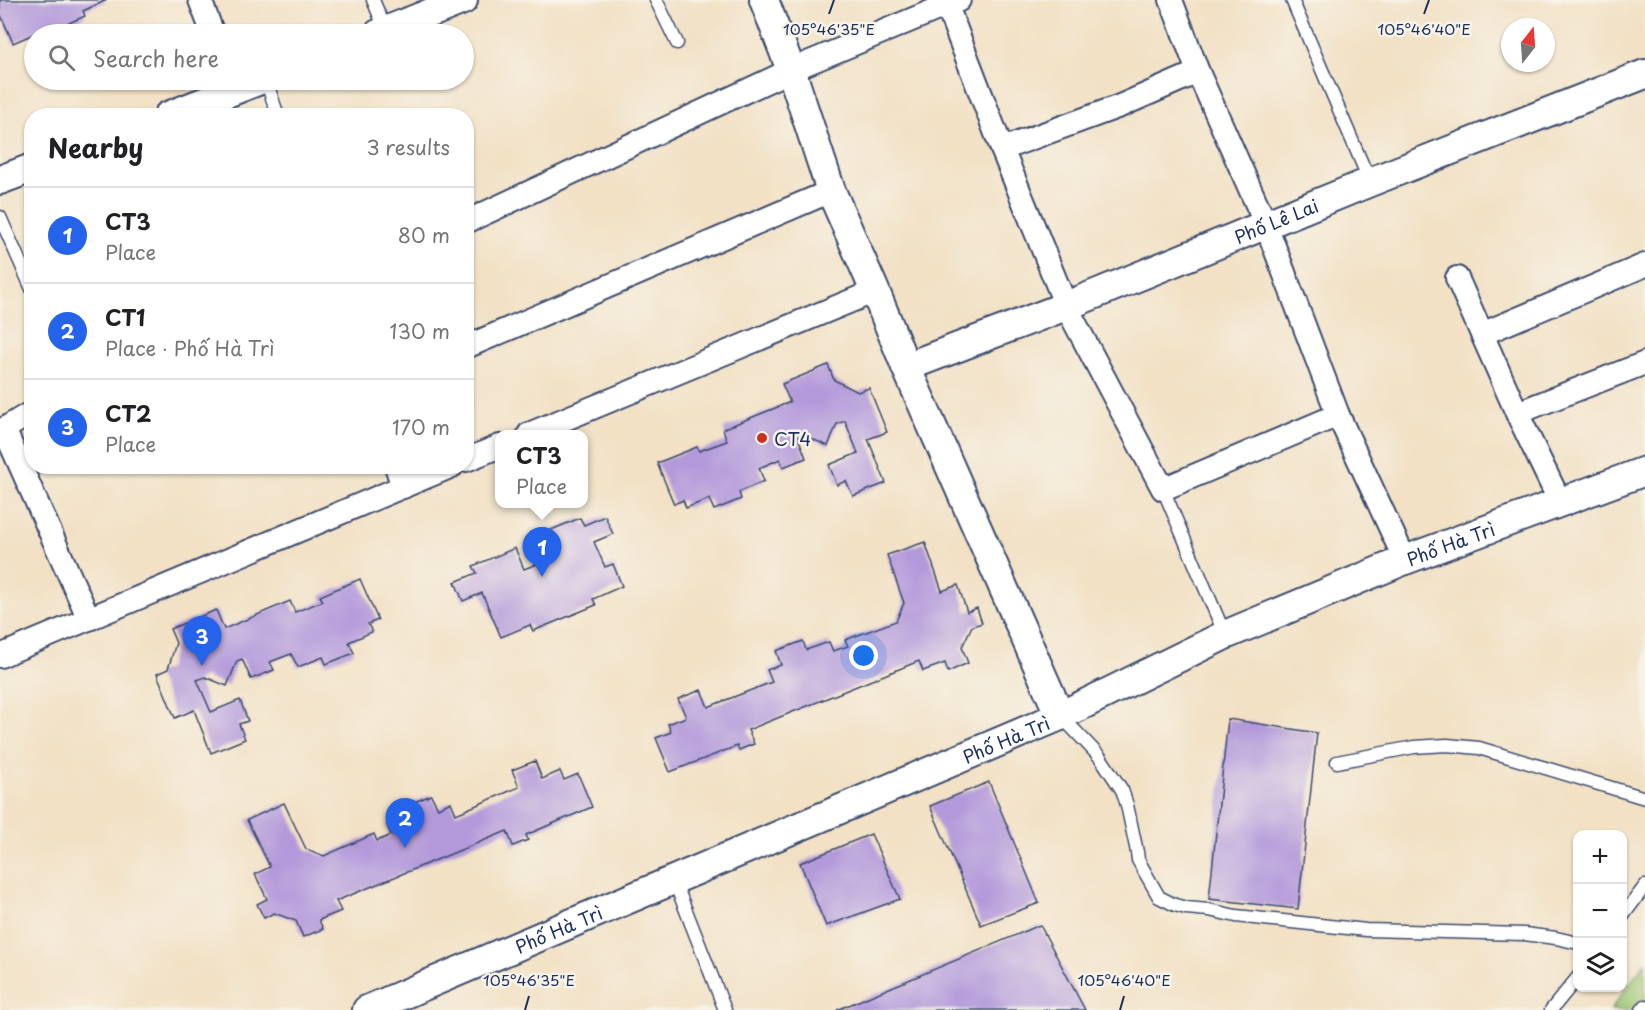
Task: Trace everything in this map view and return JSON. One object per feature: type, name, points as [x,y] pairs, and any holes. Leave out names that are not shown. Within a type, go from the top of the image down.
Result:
[{"type":"street","points":[[200,0],[209,24]]},
{"type":"street","points":[[404,24],[463,0]]},
{"type":"street","points":[[764,0],[791,70],[831,192],[1060,716]]},
{"type":"street","points":[[1171,0],[1198,72],[1266,225],[1338,415],[1405,560]]},
{"type":"street","points":[[474,218],[791,70],[953,3],[1002,149],[1066,306],[1163,489],[1338,415]]},
{"type":"street","points":[[1002,149],[1120,106],[1198,72]]},
{"type":"street","name":"Phố Lê Lai","points":[[906,367],[1066,306],[1370,182],[1645,74]]},
{"type":"street","points":[[186,108],[226,90]]},
{"type":"street","points":[[0,180],[24,171]]},
{"type":"street","points":[[474,344],[831,192]]},
{"type":"street","points":[[1482,333],[1645,265]]},
{"type":"street","points":[[1457,278],[1517,413],[1560,502]]},
{"type":"street","points":[[541,430],[875,291]]},
{"type":"street","points":[[1517,413],[1645,363]]},
{"type":"street","points":[[24,416],[2,428],[89,619]]},
{"type":"street","points":[[474,457],[495,448]]},
{"type":"street","name":"Phố Hà Trì","points":[[367,1010],[1060,716],[1225,635],[1405,560],[1645,471]]},
{"type":"street","points":[[0,656],[89,619],[399,477]]},
{"type":"lane","points":[[373,0],[380,24]]},
{"type":"lane","points":[[656,0],[677,43]]},
{"type":"lane","points":[[1292,0],[1370,182]]},
{"type":"lane","points":[[269,90],[275,108]]},
{"type":"lane","points":[[0,217],[24,271]]},
{"type":"lane","points":[[1163,489],[1225,635]]},
{"type":"lane","points":[[1060,716],[1100,757],[1122,790],[1138,860],[1159,897],[1175,905],[1236,916],[1366,930],[1524,934],[1573,942]]},
{"type":"lane","points":[[1337,762],[1414,747],[1447,745],[1479,748],[1645,798]]},
{"type":"lane","points":[[674,880],[725,1010]]},
{"type":"lane","points":[[1627,911],[1645,886]]},
{"type":"lane","points":[[1551,1010],[1573,983]]},
{"type":"lane","points":[[1642,1010],[1645,1006]]},
{"type":"green space","points":[[1645,962],[1645,1010],[1611,1010],[1624,992],[1627,992],[1627,987]]},
{"type":"building","points":[[0,0],[107,0],[83,11],[85,16],[66,24],[24,24],[24,38],[13,43],[0,13]]},
{"type":"building","name":"CT4","points":[[828,365],[834,380],[858,392],[869,388],[887,432],[868,439],[886,483],[853,496],[846,481],[837,485],[829,465],[858,453],[845,421],[837,424],[828,446],[803,435],[798,437],[806,458],[783,467],[780,459],[759,468],[764,481],[739,492],[741,499],[714,510],[709,499],[686,508],[683,500],[674,504],[657,463],[697,447],[699,451],[727,441],[723,429],[790,402],[782,384]]},
{"type":"building","points":[[605,516],[613,534],[594,542],[605,567],[613,564],[622,586],[593,599],[596,605],[533,631],[530,625],[501,637],[482,593],[463,601],[455,582],[477,573],[473,566],[515,548],[524,569],[537,564],[527,540],[580,518],[584,525]]},
{"type":"building","points":[[925,542],[942,591],[958,585],[967,612],[977,608],[982,623],[972,626],[962,647],[968,663],[948,672],[945,663],[923,671],[919,661],[748,730],[754,744],[739,750],[737,746],[670,772],[656,738],[671,732],[668,724],[686,717],[678,699],[701,690],[708,707],[772,682],[767,670],[781,665],[776,651],[803,641],[806,650],[829,642],[833,651],[848,646],[845,640],[896,621],[904,603],[887,555]]},
{"type":"building","points":[[360,579],[378,620],[368,624],[372,632],[349,642],[354,653],[326,664],[323,657],[298,667],[291,654],[270,662],[274,670],[251,679],[242,659],[237,661],[227,686],[205,677],[197,680],[211,712],[240,700],[248,721],[239,724],[245,739],[211,753],[194,710],[175,718],[157,674],[168,669],[176,643],[170,629],[216,610],[224,629],[290,601],[295,612],[323,601],[320,596]]},
{"type":"building","points":[[1228,719],[1317,733],[1298,909],[1209,899]]},
{"type":"building","points":[[535,761],[542,779],[560,771],[564,780],[578,774],[592,807],[526,835],[528,840],[513,846],[507,831],[336,901],[341,911],[319,920],[323,929],[303,937],[296,921],[274,913],[264,918],[257,904],[267,899],[255,874],[270,867],[247,820],[284,803],[306,849],[324,856],[374,834],[377,841],[391,835],[387,825],[408,815],[405,806],[431,795],[438,808],[451,802],[456,814],[519,787],[512,770]]},
{"type":"building","points":[[989,782],[1039,903],[981,925],[930,806]]},
{"type":"building","points":[[871,834],[900,899],[826,926],[800,863]]},
{"type":"building","points":[[1040,925],[1085,1010],[837,1010]]},
{"type":"place","name":"CT4","points":[[762,438]]},
{"type":"place","name":"CT3","points":[[542,577]]},
{"type":"place","name":"CT2","points":[[202,666]]},
{"type":"place","name":"CT1","points":[[405,848]]}]
